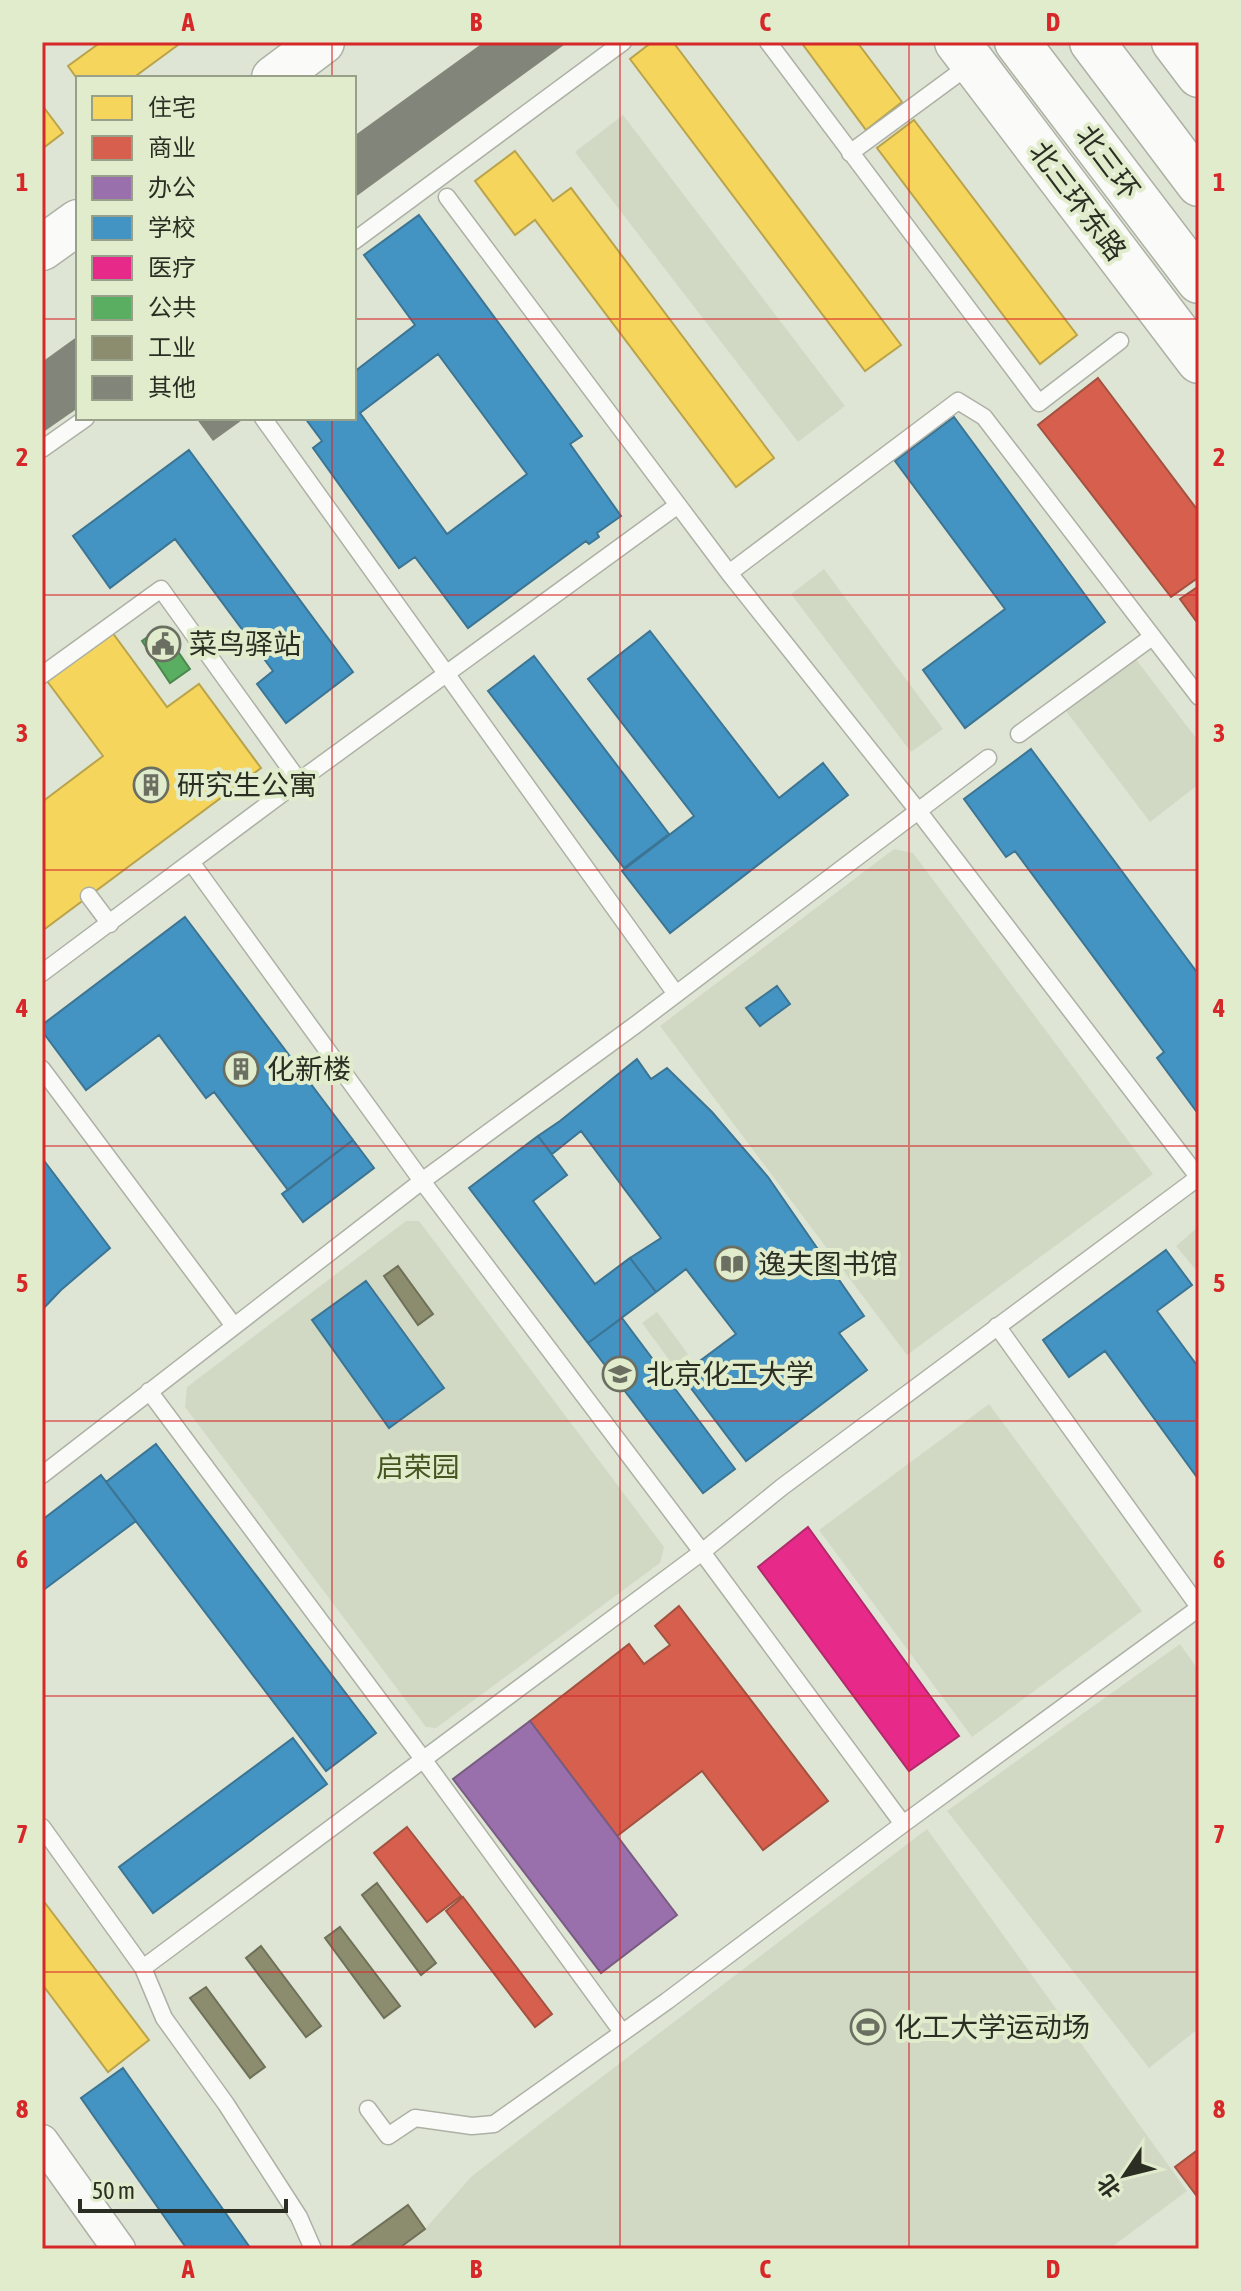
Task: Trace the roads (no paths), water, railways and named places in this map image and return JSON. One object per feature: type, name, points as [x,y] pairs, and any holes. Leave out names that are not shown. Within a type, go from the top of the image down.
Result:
[{"type":"main road","points":[[277,76],[322,42]]},
{"type":"main road","name":"北三环","points":[[1017,42],[1199,281]]},
{"type":"main road","points":[[1092,42],[1199,184]]},
{"type":"main road","points":[[1174,42],[1199,75]]},
{"type":"main road","name":"北三环东路","points":[[965,52],[1199,361]]},
{"type":"main road","points":[[42,248],[76,223]]},
{"type":"street","points":[[42,2141],[119,2249]]},
{"type":"lane","points":[[356,240],[623,42]]},
{"type":"lane","points":[[768,42],[1039,403],[1120,341]]},
{"type":"lane","points":[[850,153],[965,52]]},
{"type":"lane","points":[[143,1968],[1199,1177],[919,812],[729,573],[447,197]]},
{"type":"lane","points":[[729,573],[958,401],[984,417],[1199,697]]},
{"type":"lane","points":[[42,449],[83,420]]},
{"type":"lane","points":[[264,420],[676,994]]},
{"type":"lane","points":[[42,973],[678,505]]},
{"type":"lane","points":[[42,675],[161,589],[299,781]]},
{"type":"lane","points":[[1019,734],[1152,637]]},
{"type":"lane","points":[[42,1475],[422,1181],[988,758]]},
{"type":"lane","points":[[191,862],[422,1181],[903,1824]]},
{"type":"lane","points":[[89,896],[110,924]]},
{"type":"lane","points":[[42,1069],[234,1326]]},
{"type":"lane","points":[[368,2109],[388,2136],[415,2118],[472,2126],[494,2124],[667,2001],[1199,1608],[997,1326]]},
{"type":"lane","points":[[149,1391],[622,2032]]},
{"type":"lane","points":[[42,1827],[143,1968],[164,2018],[226,2104],[299,2217],[313,2249]]},
{"type":"place","name":"菜鸟驿站","points":[[163,644]]},
{"type":"place","name":"研究生公寓","points":[[151,785]]},
{"type":"place","name":"化新楼","points":[[241,1069]]},
{"type":"place","name":"逸夫图书馆","points":[[732,1264]]},
{"type":"place","name":"北京化工大学","points":[[620,1374]]},
{"type":"place","name":"化工大学运动场","points":[[868,2027]]},
{"type":"park label","name":"启荣园","points":[[418,1467]]}]
